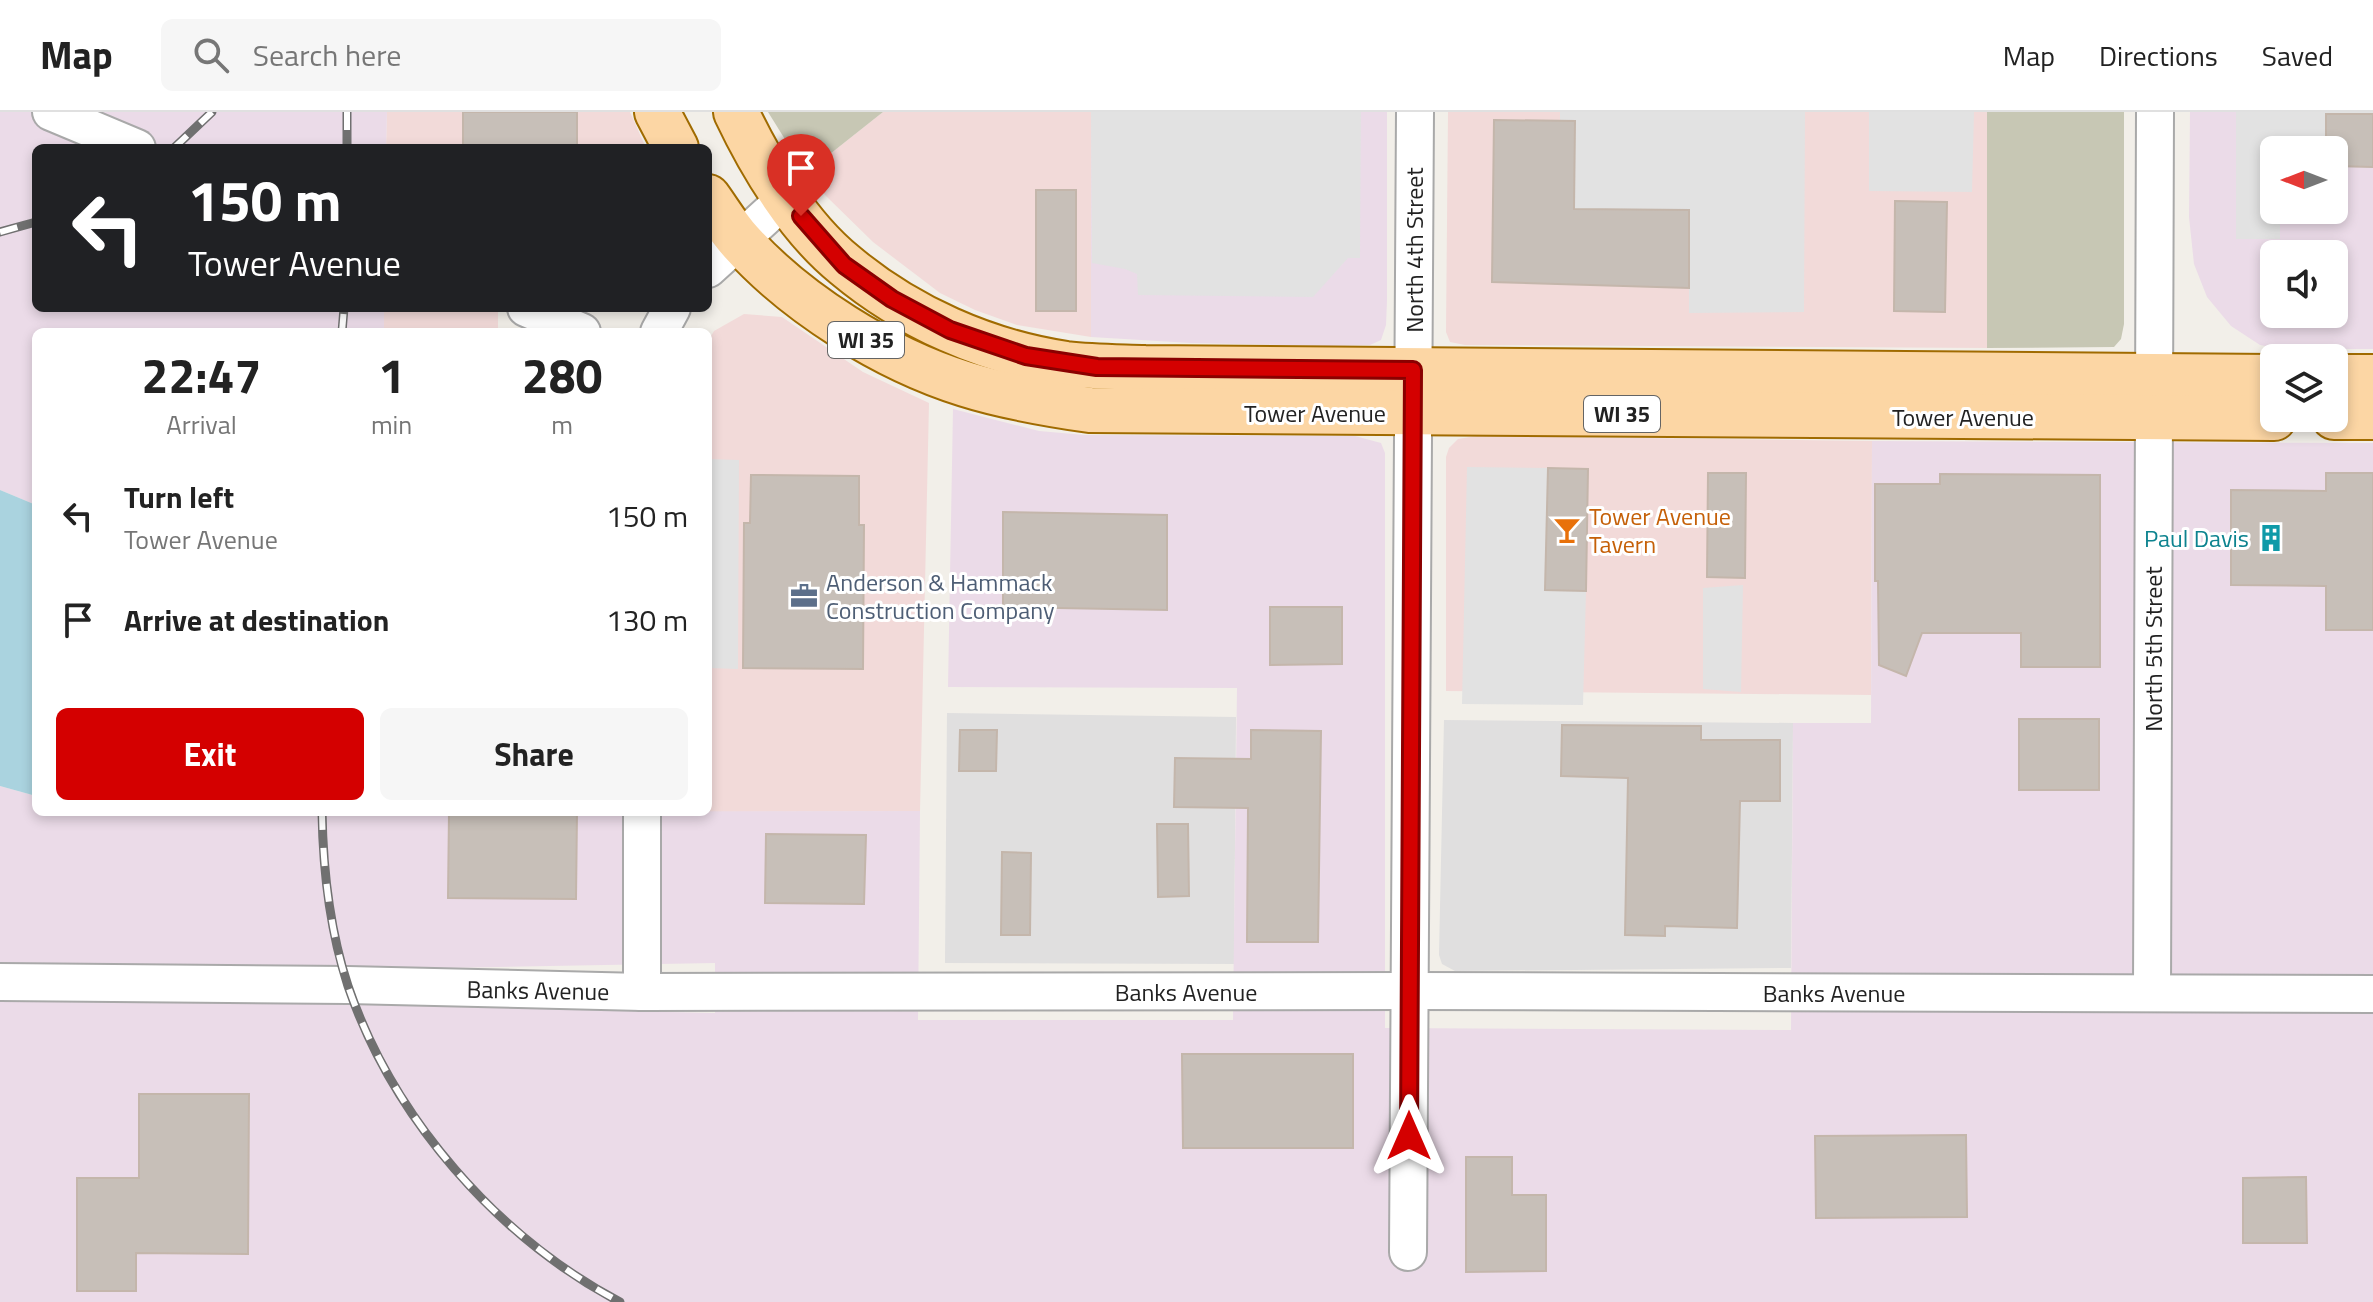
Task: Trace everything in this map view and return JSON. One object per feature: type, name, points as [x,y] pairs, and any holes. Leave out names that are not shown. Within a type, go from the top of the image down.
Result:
[{"type":"main road","points":[[657,112],[674,144]]},
{"type":"main road","name":"WI 35","points":[[736,112],[764,165],[786,198]]},
{"type":"main road","name":"Tower Avenue","points":[[786,198],[836,257],[878,289],[950,330],[1026,356],[1066,364],[1413,370],[2154,397],[2260,416]]},
{"type":"main road","name":"WI 35","points":[[712,212],[723,254]]},
{"type":"main road","name":"Tower Avenue","points":[[723,254],[793,291],[866,340],[924,368],[996,392],[1090,410],[1413,413],[2154,397],[2260,379]]},
{"type":"main road","points":[[2348,377],[2373,377]]},
{"type":"main road","points":[[2348,417],[2373,417]]},
{"type":"street","points":[[51,112],[127,144]]},
{"type":"street","name":"North 4th Street","points":[[1408,1252],[1415,112]]},
{"type":"street","name":"North 5th Street","points":[[2152,993],[2155,112]]},
{"type":"street","points":[[723,254],[786,198]]},
{"type":"street","points":[[535,312],[573,328]]},
{"type":"street","points":[[642,816],[642,992]]},
{"type":"street","name":"Banks Avenue","points":[[0,982],[348,985],[642,992],[2373,994]]},
{"type":"shaded area","points":[[0,112],[387,112],[386,144],[32,144],[32,312],[384,312],[384,328],[32,328],[32,503],[0,490]]},
{"type":"shaded area","points":[[387,112],[630,112],[644,144],[386,144]]},
{"type":"shaded area","points":[[768,112],[883,112],[806,173]]},
{"type":"shaded area","points":[[883,112],[1091,112],[1091,337],[1017,325],[940,293],[873,242],[826,196],[806,173]]},
{"type":"shaded area","points":[[1091,112],[1387,112],[1387,301],[1386,325],[1381,340],[1370,345],[1329,346],[1091,337]]},
{"type":"shaded area","points":[[1091,112],[1361,112],[1360,258],[1348,258],[1313,297],[1138,295],[1137,274],[1092,263]]},
{"type":"shaded area","points":[[1448,112],[1987,112],[1987,348],[1465,345],[1450,342],[1446,332]]},
{"type":"shaded area","points":[[1560,112],[1805,112],[1804,312],[1689,313],[1689,210],[1574,209],[1575,121],[1560,121]]},
{"type":"shaded area","points":[[1869,112],[1974,112],[1972,192],[1869,191]]},
{"type":"shaded area","points":[[1987,112],[2124,112],[2124,324],[2121,339],[2114,347],[1987,348]]},
{"type":"shaded area","points":[[2190,112],[2373,112],[2373,349],[2348,349],[2348,344],[2260,345],[2231,326],[2207,297],[2194,264],[2189,217]]},
{"type":"shaded area","points":[[2236,112],[2373,112],[2326,114],[2326,136],[2260,136],[2260,224],[2280,224],[2280,239],[2236,239]]},
{"type":"shaded area","points":[[384,312],[498,312],[498,328],[384,328]]},
{"type":"shaded area","points":[[744,314],[782,317],[863,372],[929,403],[920,811],[712,812],[714,331]]},
{"type":"shaded area","points":[[953,409],[1039,431],[1085,435],[1355,436],[1381,443],[1385,453],[1385,1028],[1791,1030],[1793,723],[1871,723],[1872,441],[2373,443],[2373,1302],[0,1302],[0,786],[32,795],[32,816],[712,816],[712,811],[920,811],[918,1020],[1233,1020],[1237,688],[948,687]],"holes":[[[715,963],[715,1013],[604,1006],[393,969]]]},
{"type":"shaded area","points":[[1476,436],[1872,441],[1871,695],[1446,691],[1446,457],[1449,448],[1458,439]]},
{"type":"shaded area","points":[[712,459],[739,460],[738,669],[712,668]]},
{"type":"shaded area","points":[[1467,467],[1548,468],[1545,590],[1586,591],[1583,705],[1462,704]]},
{"type":"shaded area","points":[[1743,585],[1741,692],[1703,689],[1703,588]]},
{"type":"shaded area","points":[[947,713],[1236,717],[1234,964],[945,963]]},
{"type":"shaded area","points":[[1444,720],[1793,723],[1791,968],[1455,971],[1442,964],[1439,955]]},
{"type":"water","points":[[0,490],[32,503],[32,795],[0,786]]},
{"type":"building","points":[[463,112],[577,112],[577,144],[463,144]]},
{"type":"building","points":[[2326,114],[2373,114],[2373,167],[2348,166],[2348,136],[2326,136]]},
{"type":"building","points":[[1494,120],[1575,121],[1574,209],[1689,210],[1689,288],[1492,282]]},
{"type":"building","points":[[1036,190],[1076,190],[1076,311],[1036,311]]},
{"type":"building","points":[[1895,201],[1947,202],[1945,312],[1894,311]]},
{"type":"building","name":"Tower Avenue Tavern","points":[[1548,468],[1588,469],[1586,591],[1545,590]]},
{"type":"building","points":[[1708,473],[1746,473],[1745,578],[1707,577]]},
{"type":"building","points":[[2326,473],[2373,473],[2373,630],[2326,630],[2326,586],[2231,585],[2231,490],[2326,491]]},
{"type":"building","points":[[1940,474],[2100,475],[2100,667],[2021,667],[2021,633],[1922,633],[1906,676],[1879,665],[1875,484],[1940,484]]},
{"type":"building","name":"Anderson & Hammack Construction Company","points":[[751,475],[859,476],[859,525],[864,525],[863,669],[743,668],[744,523],[750,523]]},
{"type":"building","points":[[1003,512],[1167,515],[1167,610],[1003,607]]},
{"type":"building","points":[[1270,607],[1342,607],[1342,664],[1270,665]]},
{"type":"building","points":[[2019,719],[2099,719],[2099,790],[2019,790]]},
{"type":"building","points":[[1562,725],[1701,726],[1701,740],[1780,740],[1780,801],[1740,801],[1737,928],[1665,926],[1665,936],[1625,935],[1628,778],[1561,776]]},
{"type":"building","points":[[960,730],[997,730],[996,771],[959,771]]},
{"type":"building","points":[[1251,730],[1321,731],[1318,942],[1247,942],[1248,808],[1174,807],[1175,758],[1251,759]]},
{"type":"building","points":[[449,816],[577,816],[576,899],[448,898]]},
{"type":"building","points":[[1157,824],[1188,824],[1189,896],[1158,897]]},
{"type":"building","points":[[766,834],[866,835],[864,904],[765,903]]},
{"type":"building","points":[[1002,852],[1031,853],[1030,935],[1001,935]]},
{"type":"building","points":[[1182,1054],[1353,1054],[1353,1148],[1183,1148]]},
{"type":"building","points":[[139,1094],[249,1094],[248,1254],[136,1253],[136,1291],[77,1291],[77,1178],[139,1178]]},
{"type":"building","points":[[1966,1135],[1967,1217],[1816,1218],[1815,1136]]},
{"type":"building","points":[[1466,1157],[1512,1157],[1512,1195],[1546,1195],[1546,1271],[1466,1272]]},
{"type":"building","points":[[2306,1177],[2307,1243],[2243,1243],[2243,1178]]},
{"type":"railway","points":[[178,144],[212,112]]},
{"type":"railway","points":[[347,112],[347,144]]},
{"type":"railway","points":[[0,232],[32,223]]},
{"type":"railway","points":[[342,328],[344,312]]},
{"type":"railway","points":[[322,816],[324,856],[336,944],[348,986],[392,1082],[421,1127],[492,1208],[532,1244],[620,1302]]},
{"type":"place","name":"Tower Avenue Tavern","points":[[1567,530]]},
{"type":"place","name":"Paul Davis","points":[[2271,538]]},
{"type":"place","name":"Anderson & Hammack Construction Company","points":[[804,596]]},
{"type":"route","points":[[801,216],[844,265],[892,299],[950,330],[1026,356],[1097,367],[1413,370],[1409,1136]]}]
